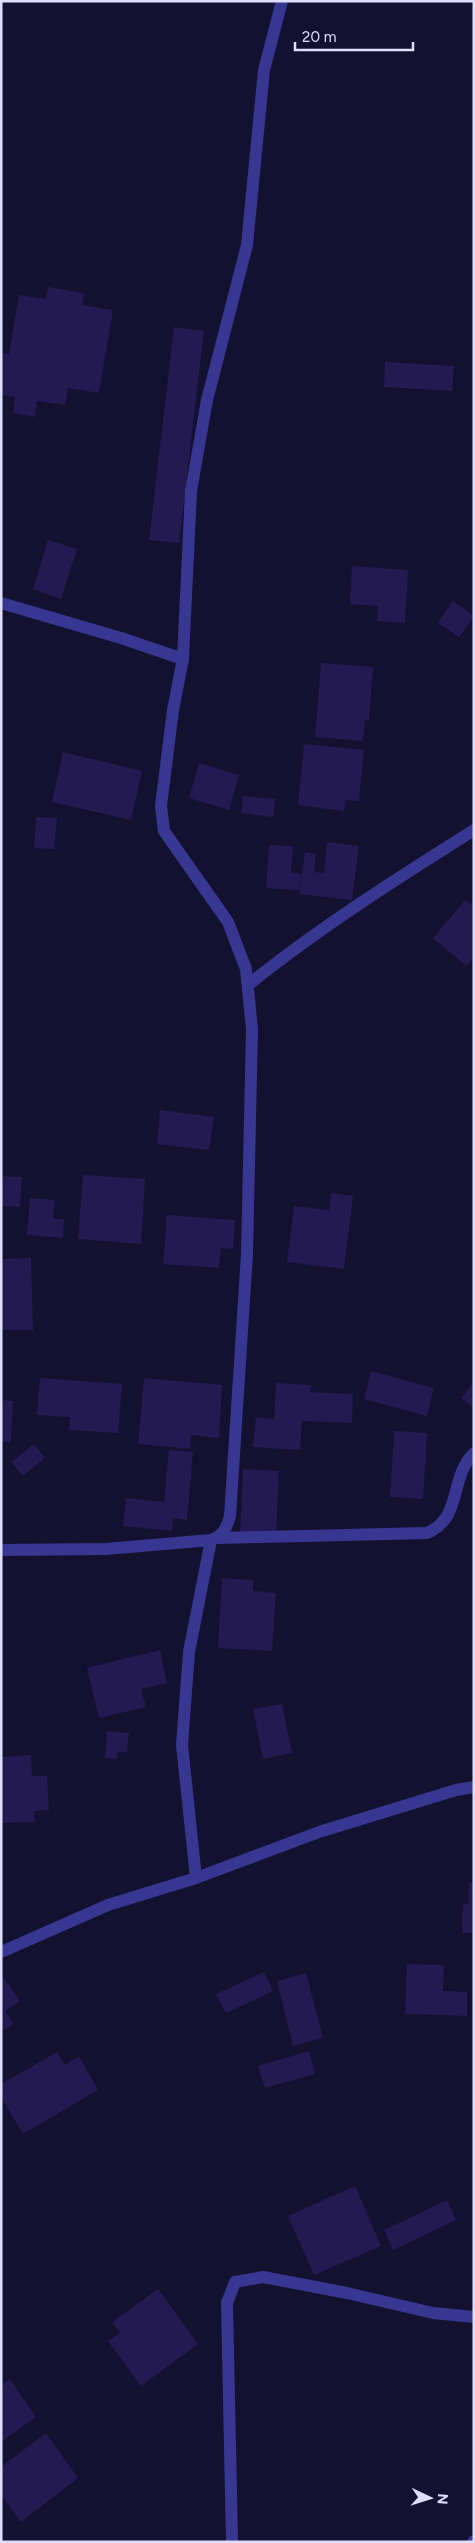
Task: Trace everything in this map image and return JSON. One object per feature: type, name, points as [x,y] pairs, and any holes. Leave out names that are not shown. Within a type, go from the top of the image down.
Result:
[{"type":"street","points":[[196,1878],[182,1745],[189,1652],[215,1539],[228,1526],[230,1516],[247,1254],[252,1029],[246,969],[228,922],[164,831],[161,806],[173,710],[183,659],[191,491],[208,400],[247,245],[264,70],[282,1]]},
{"type":"street","points":[[1,603],[121,638],[183,659]]},
{"type":"street","points":[[248,985],[286,954],[372,894],[474,830]]},
{"type":"street","points":[[1,1550],[106,1549],[215,1539],[427,1533],[439,1528],[447,1518],[465,1461],[474,1453]]},
{"type":"street","points":[[1,1952],[108,1905],[196,1878],[319,1832],[456,1790],[474,1787]]},
{"type":"street","points":[[232,2542],[227,2303],[236,2282],[263,2277],[347,2293],[433,2313],[474,2317]]},
{"type":"building","points":[[48,287],[84,293],[82,305],[113,310],[99,393],[68,388],[65,405],[37,401],[35,417],[13,413],[15,397],[1,395],[1,353],[9,354],[19,295],[46,299]]},
{"type":"building","points":[[174,327],[204,331],[179,543],[149,540]]},
{"type":"building","points":[[385,362],[454,366],[452,391],[384,387]]},
{"type":"building","points":[[48,540],[77,549],[61,599],[33,589]]},
{"type":"building","points":[[352,566],[408,570],[405,623],[377,621],[378,606],[350,604]]},
{"type":"building","points":[[453,601],[474,616],[459,637],[438,623]]},
{"type":"building","points":[[321,663],[373,667],[369,720],[365,720],[363,741],[315,737]]},
{"type":"building","points":[[304,744],[364,750],[359,801],[346,800],[344,811],[298,805]]},
{"type":"building","points":[[63,752],[142,771],[131,820],[52,802]]},
{"type":"building","points":[[199,763],[239,775],[229,810],[189,798]]},
{"type":"building","points":[[243,796],[275,799],[273,817],[241,813]]},
{"type":"building","points":[[36,817],[57,818],[54,849],[34,848]]},
{"type":"building","points":[[327,842],[359,846],[352,900],[299,894],[300,890],[266,888],[269,845],[293,846],[291,872],[301,874],[300,887],[305,852],[316,854],[314,872],[324,873]]},
{"type":"building","points":[[465,900],[474,907],[474,957],[466,966],[433,938]]},
{"type":"building","points":[[160,1110],[214,1117],[209,1150],[157,1144]]},
{"type":"building","points":[[83,1175],[145,1179],[141,1244],[78,1239]]},
{"type":"building","points":[[1,1176],[22,1177],[20,1207],[1,1206]]},
{"type":"building","points":[[331,1193],[353,1196],[344,1269],[287,1262],[294,1206],[329,1210]]},
{"type":"building","points":[[30,1198],[55,1200],[53,1219],[64,1219],[63,1238],[27,1235]]},
{"type":"building","points":[[167,1215],[235,1220],[233,1249],[221,1248],[219,1268],[163,1264]]},
{"type":"building","points":[[31,1258],[33,1330],[1,1330],[1,1259]]},
{"type":"building","points":[[371,1371],[434,1388],[427,1416],[364,1399]]},
{"type":"building","points":[[40,1378],[122,1384],[118,1433],[69,1430],[70,1417],[37,1415]]},
{"type":"building","points":[[144,1378],[222,1385],[219,1438],[191,1435],[190,1449],[138,1444]]},
{"type":"building","points":[[474,1382],[474,1408],[461,1398]]},
{"type":"building","points":[[276,1383],[311,1385],[310,1392],[353,1394],[352,1423],[302,1421],[300,1450],[253,1447],[256,1417],[274,1419]]},
{"type":"building","points":[[1,1400],[13,1401],[11,1442],[1,1442]]},
{"type":"building","points":[[394,1431],[427,1433],[423,1499],[390,1497]]},
{"type":"building","points":[[34,1444],[45,1458],[23,1476],[11,1462]]},
{"type":"building","points":[[169,1450],[193,1452],[187,1520],[173,1518],[172,1531],[123,1526],[126,1498],[164,1502]]},
{"type":"building","points":[[243,1469],[279,1471],[276,1535],[240,1533]]},
{"type":"building","points":[[222,1578],[253,1580],[253,1591],[276,1593],[272,1651],[218,1648]]},
{"type":"building","points":[[160,1650],[167,1683],[141,1689],[146,1707],[99,1718],[87,1668]]},
{"type":"building","points":[[282,1704],[292,1753],[263,1759],[253,1709]]},
{"type":"building","points":[[107,1731],[129,1733],[127,1752],[118,1752],[117,1759],[105,1758]]},
{"type":"building","points":[[31,1755],[32,1776],[47,1776],[49,1810],[34,1811],[35,1822],[1,1823],[1,1757]]},
{"type":"building","points":[[469,1883],[474,1883],[474,1933],[462,1933],[463,1903],[468,1904]]},
{"type":"building","points":[[407,1964],[444,1965],[443,1991],[467,1992],[467,2016],[405,2014]]},
{"type":"building","points":[[264,1972],[273,1991],[226,2013],[216,1994]]},
{"type":"building","points":[[306,1973],[323,2038],[293,2046],[277,1981]]},
{"type":"building","points":[[1,1974],[20,2001],[5,2011],[13,2024],[1,2032]]},
{"type":"building","points":[[309,2051],[315,2074],[265,2088],[258,2066]]},
{"type":"building","points":[[57,2052],[65,2065],[79,2056],[98,2090],[23,2134],[1,2097],[1,2084]]},
{"type":"building","points":[[355,2186],[381,2246],[314,2275],[288,2216]]},
{"type":"building","points":[[447,2200],[456,2220],[393,2250],[384,2230]]},
{"type":"building","points":[[158,2289],[198,2344],[141,2386],[108,2341],[120,2333],[112,2322]]},
{"type":"building","points":[[10,2379],[36,2417],[1,2442],[1,2385]]},
{"type":"building","points":[[46,2433],[78,2478],[21,2522],[1,2495],[1,2467]]}]
